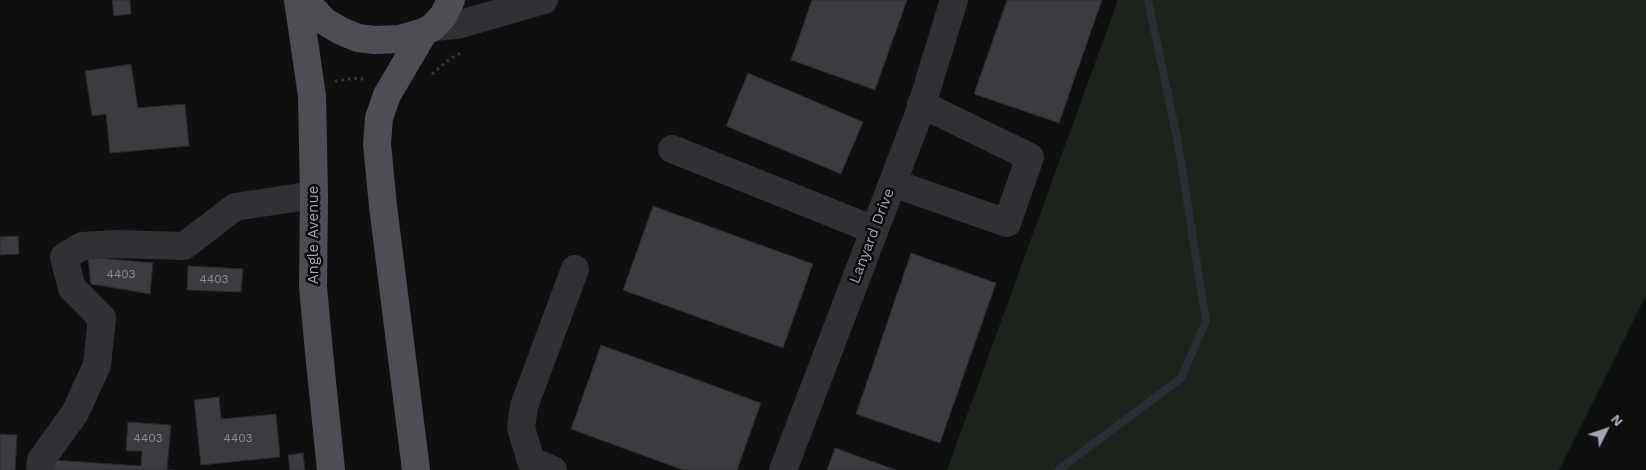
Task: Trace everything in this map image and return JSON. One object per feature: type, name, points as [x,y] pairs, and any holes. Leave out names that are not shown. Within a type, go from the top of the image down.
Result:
[{"type":"main road","name":"Angle Avenue","points":[[298,0],[312,96],[313,287],[331,470]]},
{"type":"main road","points":[[305,0],[324,21],[358,38],[375,40],[400,39],[428,30]]},
{"type":"main road","points":[[416,470],[377,144],[379,118],[387,95],[428,30],[443,16],[451,0]]},
{"type":"street","points":[[428,30],[457,25],[544,0]]},
{"type":"street","name":"Lanyard Drive","points":[[784,470],[922,104],[954,0]]},
{"type":"street","points":[[892,183],[1007,223],[1030,156],[922,104]]},
{"type":"street","points":[[672,149],[874,230]]},
{"type":"street","points":[[40,470],[42,460],[75,413],[97,365],[102,318],[72,288],[64,257],[82,246],[116,244],[184,246],[235,208],[314,195]]},
{"type":"street","points":[[553,470],[531,461],[521,428],[524,406],[575,269]]},
{"type":"path","points":[[426,79],[451,58],[467,50]]},
{"type":"path","points":[[334,81],[358,78],[369,82]]},
{"type":"shaded area","points":[[1118,0],[1646,0],[1646,295],[1559,470],[947,470]]},
{"type":"building","points":[[112,0],[130,0],[131,14],[114,16]]},
{"type":"building","points":[[812,0],[907,0],[875,90],[791,60]]},
{"type":"building","points":[[1007,0],[1102,0],[1059,123],[974,94]]},
{"type":"building","points":[[131,64],[138,108],[185,104],[189,146],[110,153],[106,114],[92,116],[85,71]]},
{"type":"building","points":[[748,73],[863,122],[841,174],[726,126]]},
{"type":"building","points":[[653,206],[813,264],[783,348],[623,290]]},
{"type":"building","points":[[18,236],[19,254],[0,255],[0,237]]},
{"type":"building","points":[[911,253],[996,283],[940,443],[856,414]]},
{"type":"building","points":[[88,257],[153,263],[150,294],[91,284]]},
{"type":"building","points":[[188,266],[243,269],[241,292],[187,290]]},
{"type":"building","points":[[601,345],[761,403],[737,470],[683,470],[571,429]]},
{"type":"building","points":[[219,397],[221,419],[276,414],[280,457],[201,465],[194,400]]},
{"type":"building","points":[[128,422],[171,425],[167,470],[52,470],[53,460],[141,466],[142,451],[126,451]]},
{"type":"building","points":[[0,434],[17,435],[15,470],[0,470]]},
{"type":"building","points":[[835,448],[896,470],[827,470]]},
{"type":"building","points":[[303,453],[305,470],[290,470],[288,455]]},
{"type":"waterway","points":[[1058,470],[1181,378],[1206,321],[1178,143],[1148,0]]}]
